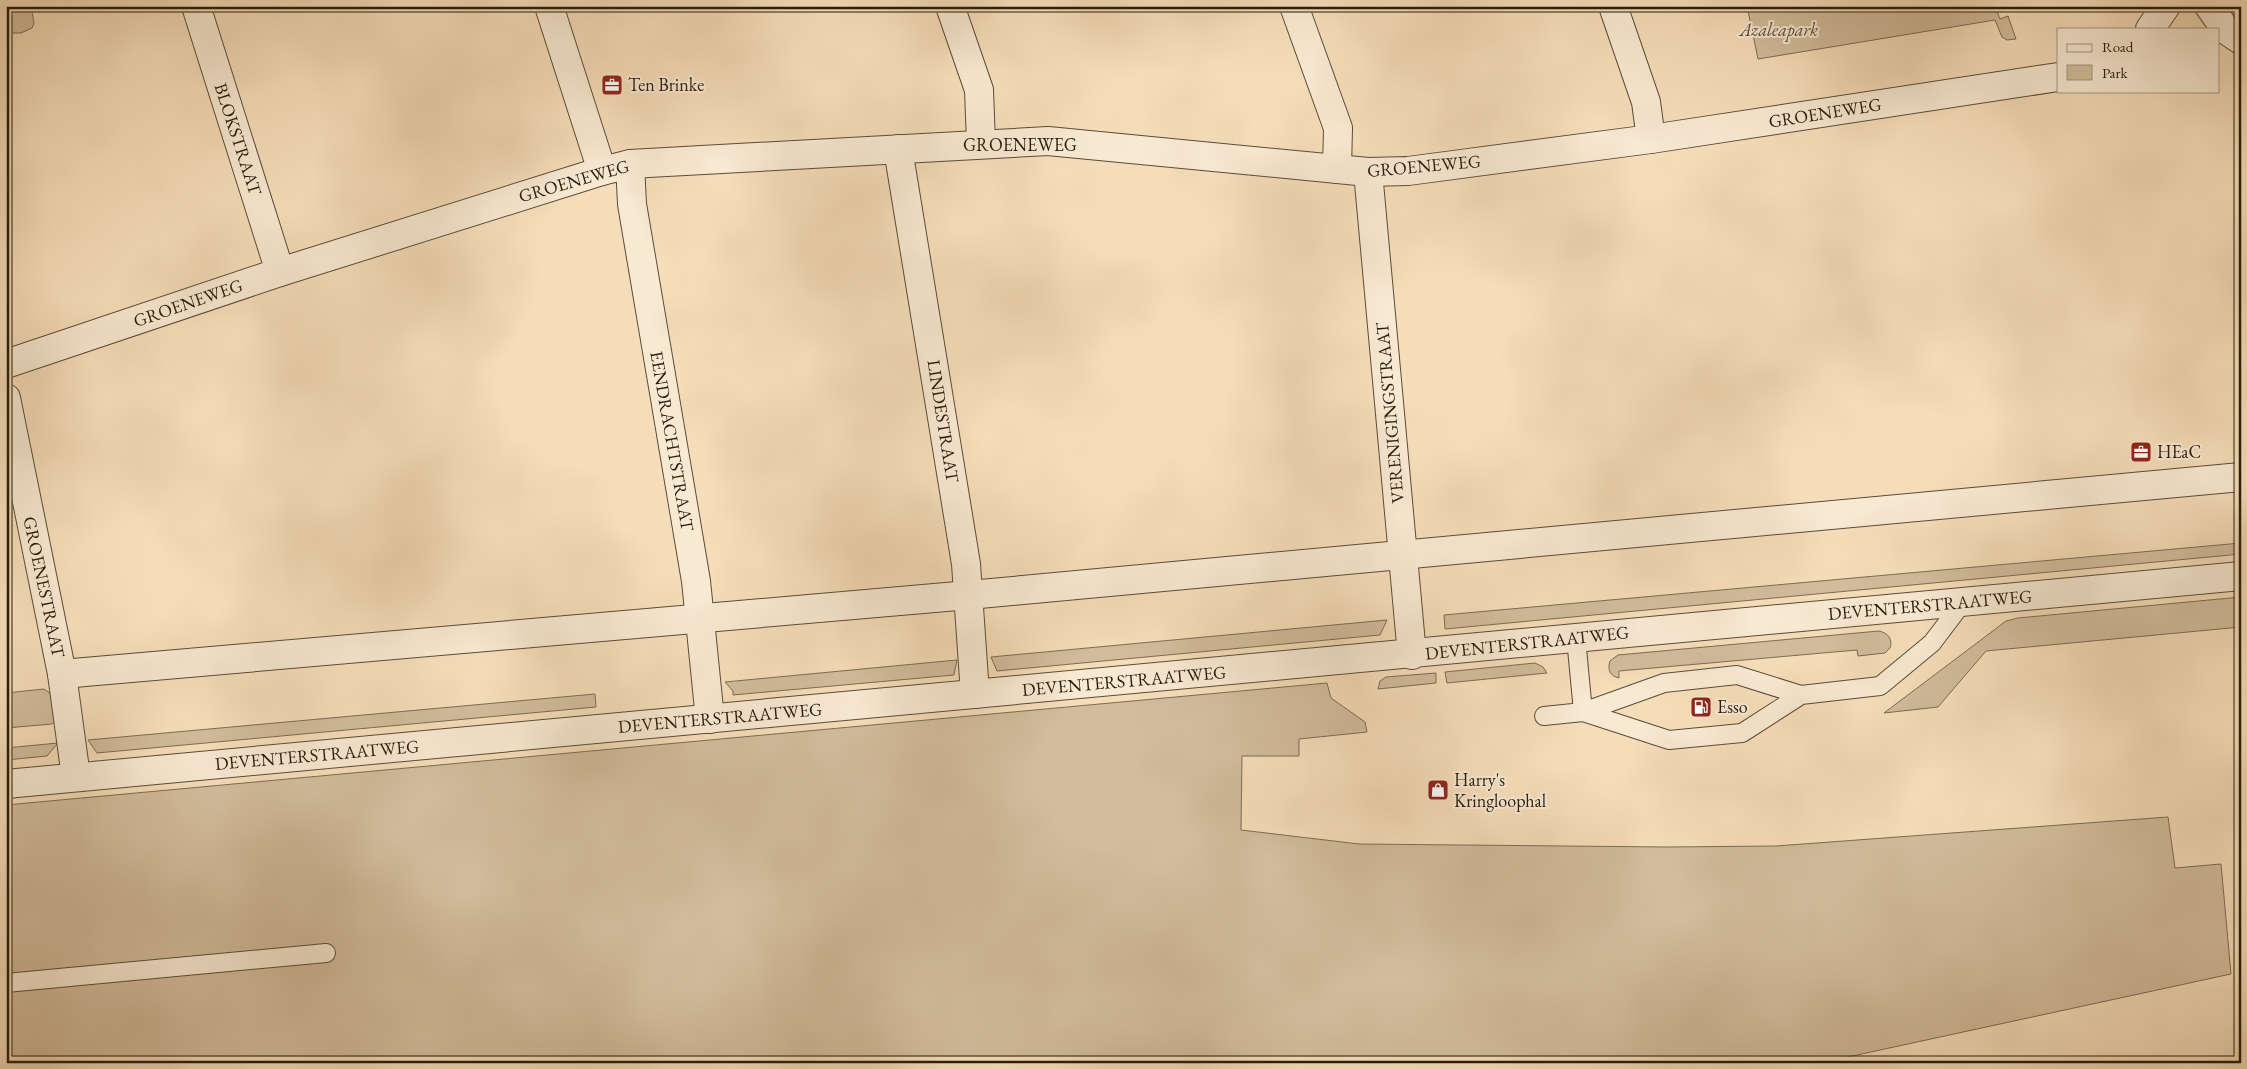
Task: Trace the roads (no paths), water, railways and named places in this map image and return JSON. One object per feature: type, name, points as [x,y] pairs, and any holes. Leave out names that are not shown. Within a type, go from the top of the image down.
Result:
[{"type":"street","name":"BLOKSTRAAT","points":[[196,6],[280,272]]},
{"type":"street","points":[[549,6],[602,171]]},
{"type":"street","points":[[950,6],[979,90],[982,143]]},
{"type":"street","points":[[1294,6],[1338,128],[1337,169]]},
{"type":"street","points":[[1613,6],[1646,102],[1651,139]]},
{"type":"street","points":[[2151,28],[2165,6]]},
{"type":"street","points":[[2209,6],[2226,30],[2241,40]]},
{"type":"street","name":"GROENEWEG","points":[[6,364],[280,272],[602,171],[630,164],[982,143],[1048,141],[1368,172],[1408,171],[1651,139],[2057,77]]},
{"type":"street","name":"LINDESTRAAT","points":[[898,149],[966,564],[969,595],[970,651],[975,694]]},
{"type":"street","name":"EENDRACHTSTRAAT","points":[[630,164],[632,204],[700,618],[710,719]]},
{"type":"street","name":"VERENIGINGSTRAAT","points":[[1368,172],[1412,654]]},
{"type":"street","name":"GROENESTRAAT","points":[[6,398],[62,674],[76,777]]},
{"type":"street","points":[[62,674],[969,595],[2241,478]]},
{"type":"street","name":"DEVENTERSTRAATWEG","points":[[6,784],[2241,576]]},
{"type":"lane","points":[[1544,716],[1583,712],[1664,683],[1737,675],[1800,694],[1880,686],[1932,643],[1963,602]]},
{"type":"lane","points":[[1576,638],[1583,712]]},
{"type":"lane","points":[[1583,712],[1669,740],[1742,733],[1800,694]]},
{"type":"lane","points":[[6,983],[326,953]]},
{"type":"railway","points":[[2201,1063],[2241,1058]]},
{"type":"place","name":"Ten Brinke","points":[[612,85]]},
{"type":"place","name":"HEaC","points":[[2141,452]]},
{"type":"place","name":"Esso","points":[[1701,707]]},
{"type":"place","name":"Harry's Kringloophal","points":[[1438,790]]},
{"type":"park label","name":"Azaleapark","points":[[1779,30]]}]
